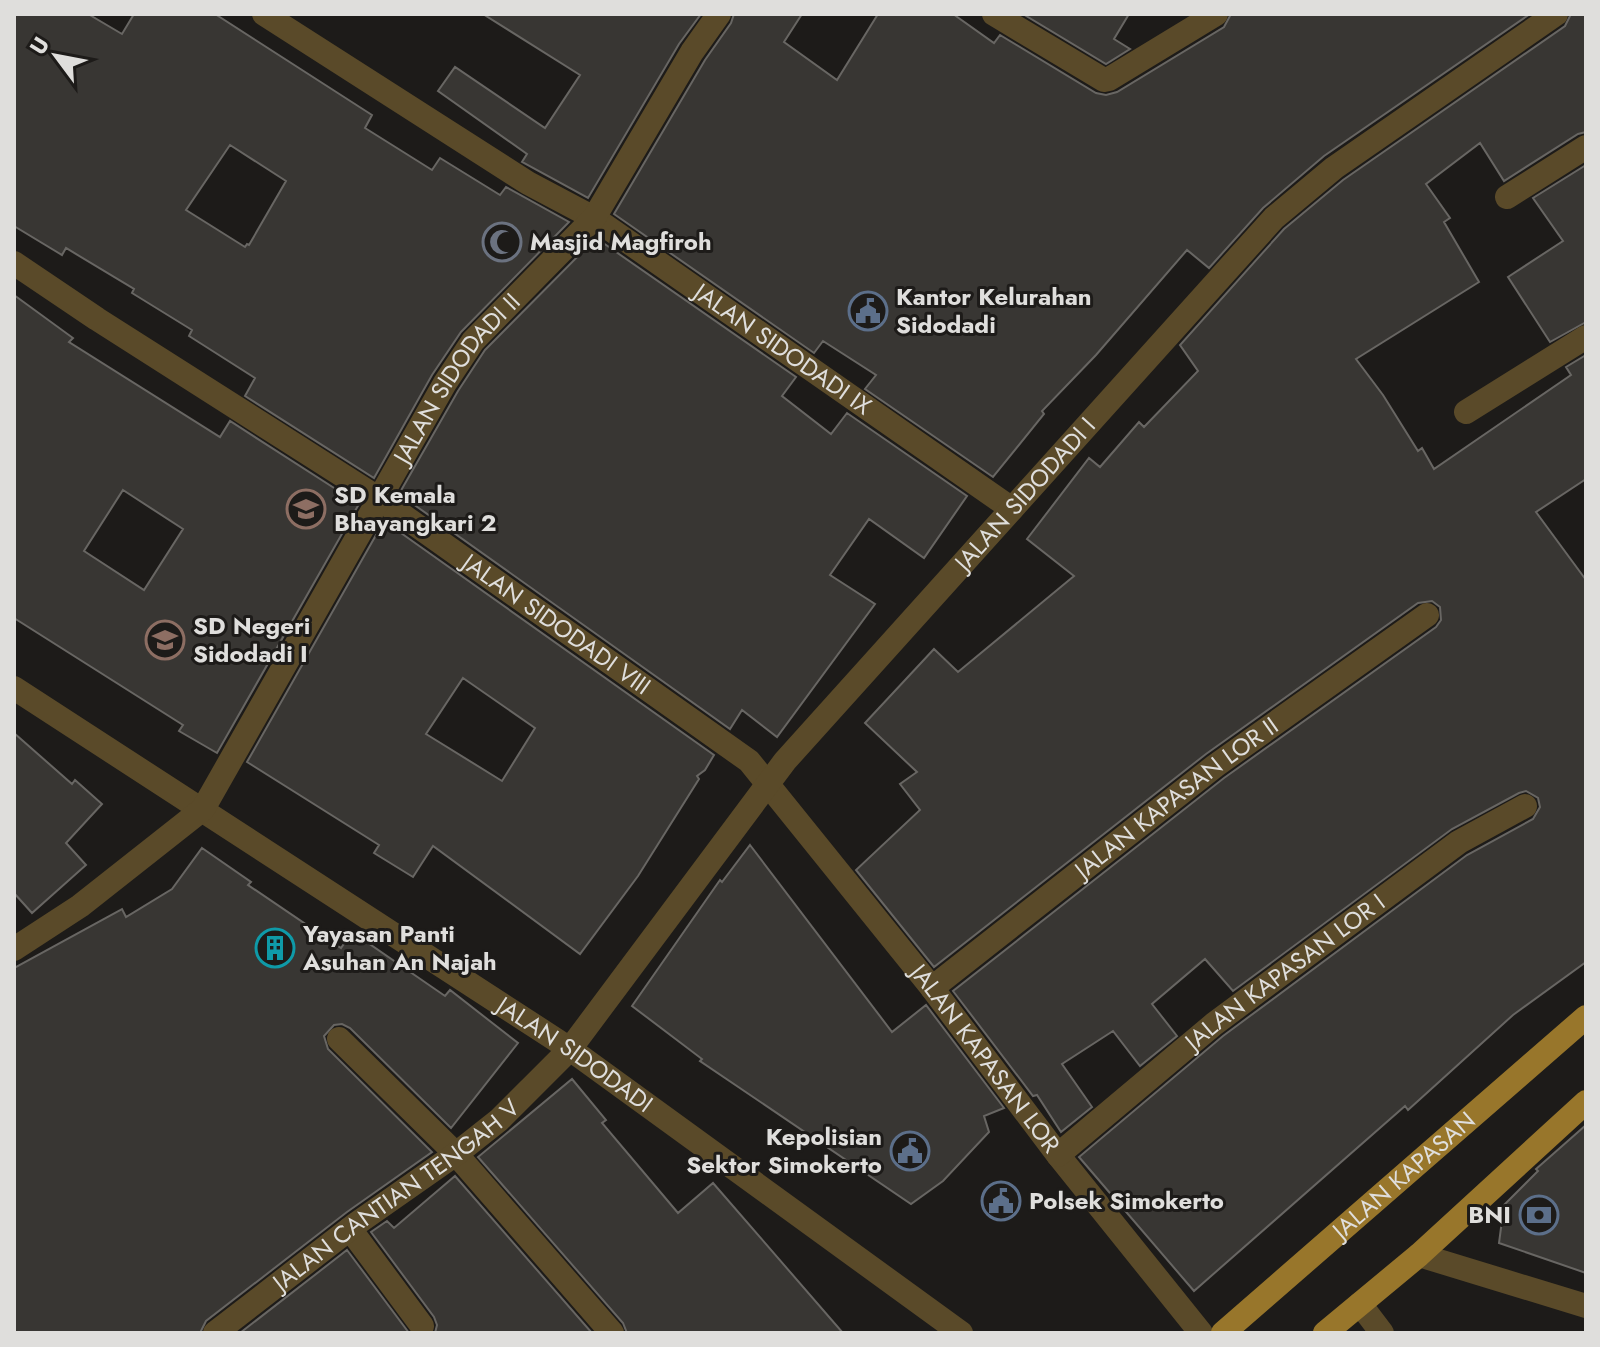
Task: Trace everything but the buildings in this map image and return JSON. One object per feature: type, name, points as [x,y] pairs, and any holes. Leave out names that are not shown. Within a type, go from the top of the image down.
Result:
[{"type":"main road","name":"JALAN KAPASAN","points":[[1223,1333],[1586,1017]]},
{"type":"main road","points":[[1325,1333],[1419,1255],[1586,1102]]},
{"type":"street","name":"JALAN SIDODADI IX","points":[[264,14],[528,183],[594,218],[1012,509]]},
{"type":"street","name":"JALAN SIDODADI II","points":[[203,809],[445,383],[473,341],[594,218],[692,52],[719,14]]},
{"type":"street","points":[[994,14],[1104,80],[1216,14]]},
{"type":"street","name":"JALAN SIDODADI I","points":[[570,1049],[785,761],[1274,218],[1347,159],[1556,14]]},
{"type":"street","points":[[1507,197],[1586,147]]},
{"type":"street","name":"JALAN SIDODADI VIII","points":[[14,263],[378,498],[749,761],[768,784]]},
{"type":"street","points":[[1466,412],[1586,337]]},
{"type":"street","name":"JALAN KAPASAN LOR II","points":[[932,988],[1215,766],[1427,615]]},
{"type":"street","name":"JALAN SIDODADI","points":[[14,688],[570,1049],[961,1333]]},
{"type":"street","name":"JALAN KAPASAN LOR","points":[[768,784],[932,988],[1058,1155],[1201,1333]]},
{"type":"street","name":"JALAN KAPASAN LOR I","points":[[1058,1155],[1214,1024],[1459,842],[1525,806]]},
{"type":"street","points":[[14,949],[80,906],[203,809]]},
{"type":"street","points":[[339,1039],[456,1154],[612,1333]]},
{"type":"street","name":"JALAN CANTIAN TENGAH V","points":[[215,1333],[499,1120],[570,1049]]},
{"type":"street","points":[[350,1229],[422,1326]]},
{"type":"street","points":[[1419,1255],[1586,1306]]},
{"type":"street","points":[[1360,1304],[1382,1333]]},
{"type":"place","name":"Masjid Magfiroh","points":[[502,242]]},
{"type":"place","name":"Kantor Kelurahan Sidodadi","points":[[868,311]]},
{"type":"place","name":"SD Kemala Bhayangkari 2","points":[[306,509]]},
{"type":"place","name":"SD Negeri Sidodadi I","points":[[165,640]]},
{"type":"place","name":"Yayasan Panti Asuhan An Najah","points":[[275,948]]},
{"type":"place","name":"Kepolisian Sektor Simokerto","points":[[910,1151]]},
{"type":"place","name":"Polsek Simokerto","points":[[1001,1201]]},
{"type":"place","name":"BNI","points":[[1539,1215]]}]
